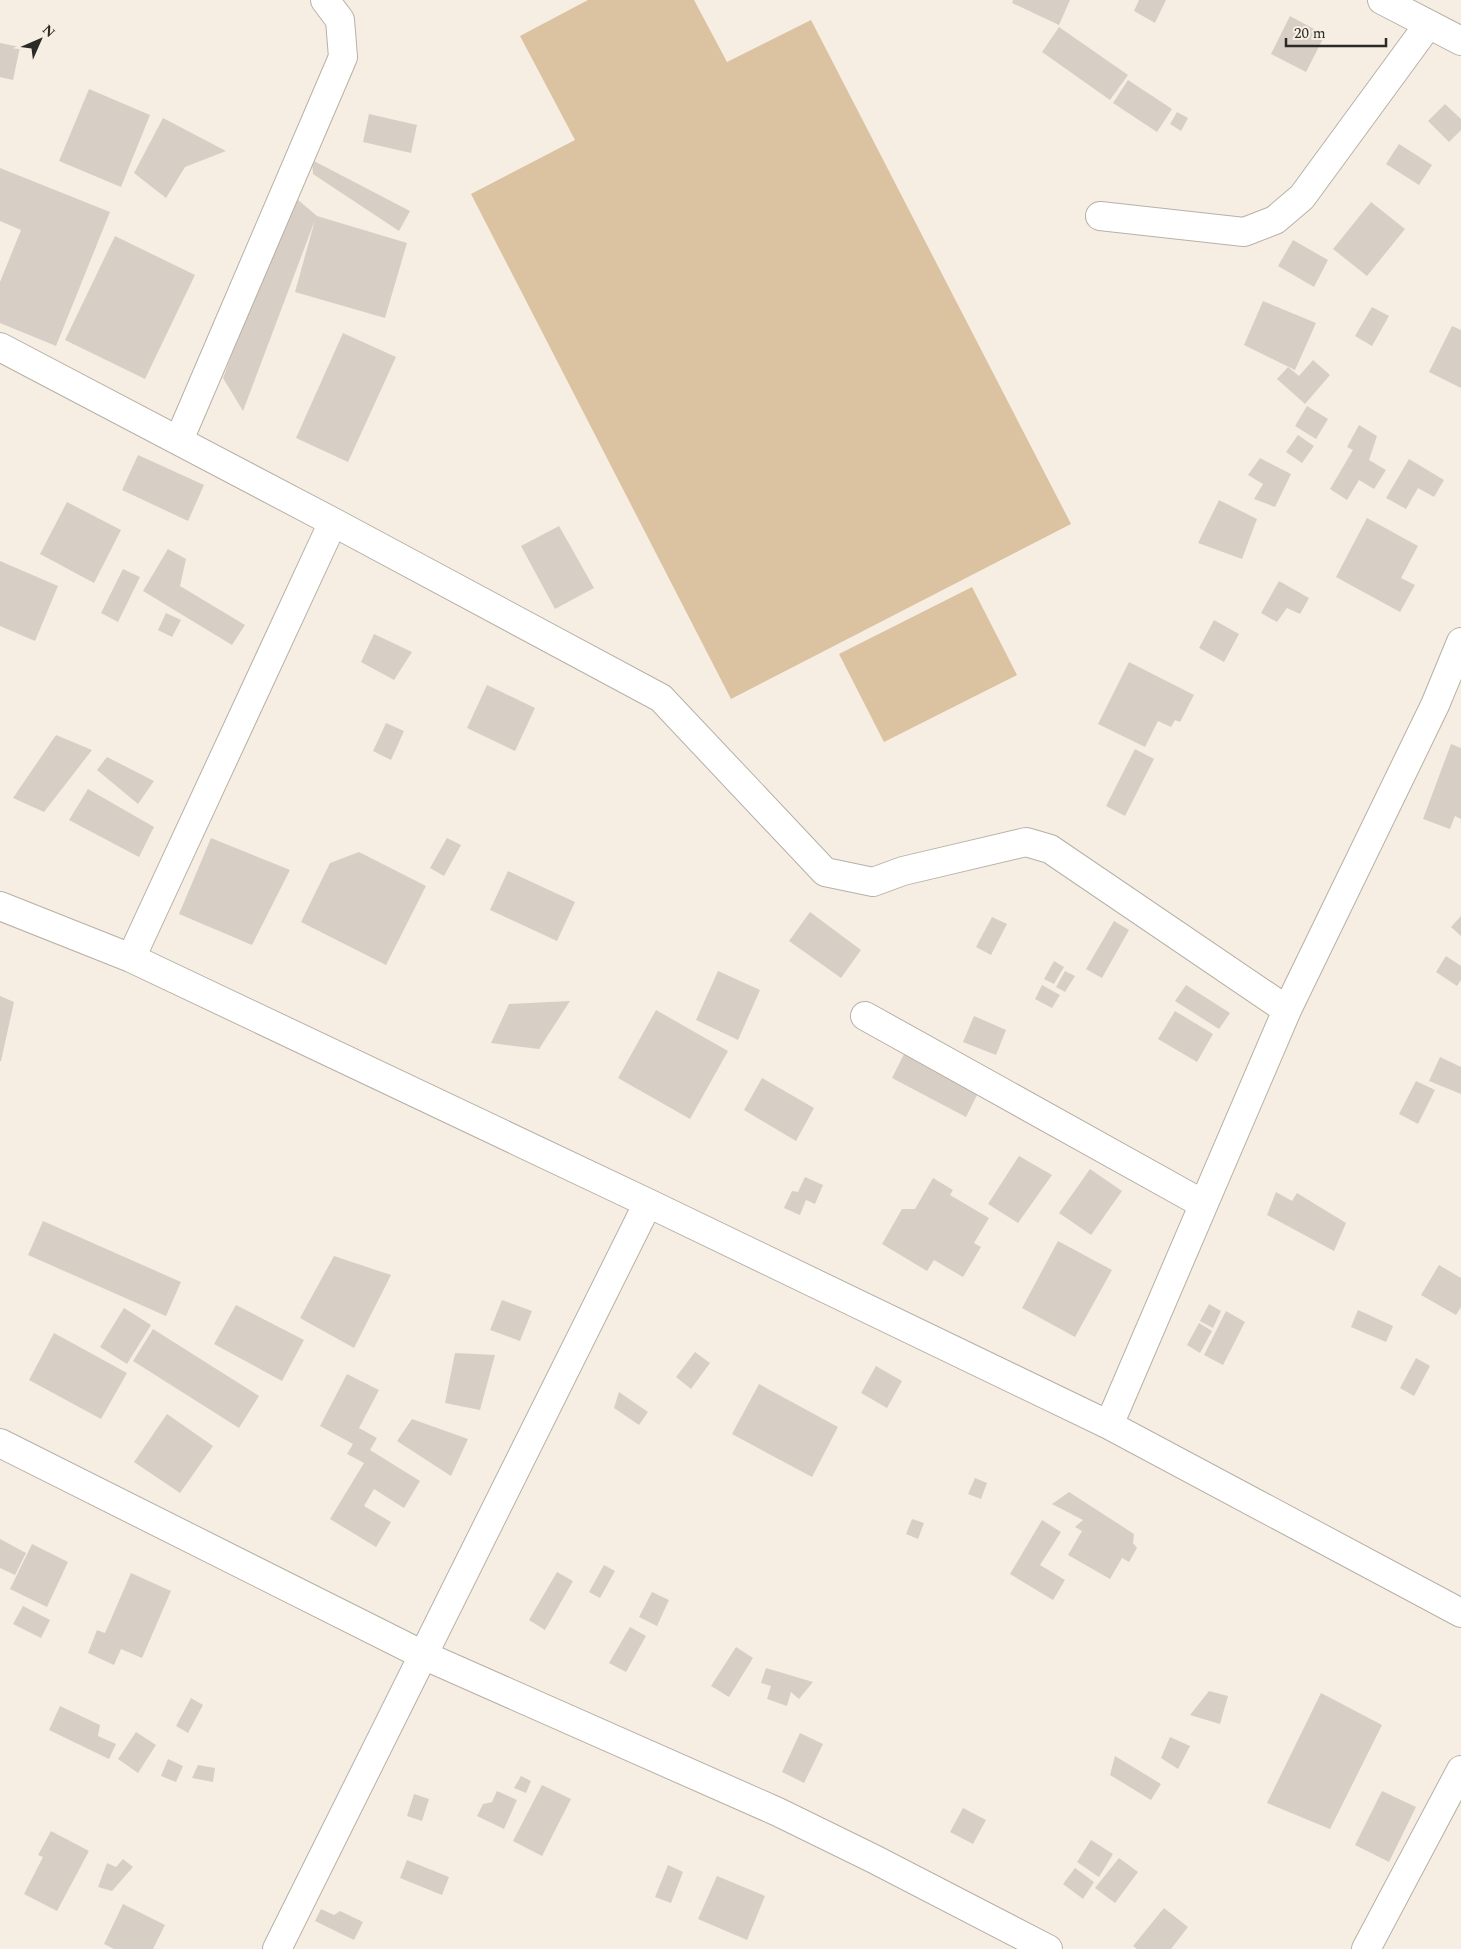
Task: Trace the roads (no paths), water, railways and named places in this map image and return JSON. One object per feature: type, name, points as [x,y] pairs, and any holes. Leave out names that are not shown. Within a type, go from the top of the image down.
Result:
[{"type":"street","points":[[178,440],[343,57],[340,20],[325,0]]},
{"type":"street","points":[[1382,0],[1461,41]]},
{"type":"street","points":[[1100,216],[1244,232],[1275,220],[1302,197],[1428,25]]},
{"type":"street","points":[[0,347],[333,522],[661,698],[825,872],[873,882],[903,871],[1026,842],[1050,849],[1287,1010]]},
{"type":"street","points":[[131,958],[333,522]]},
{"type":"street","points":[[1109,1426],[1287,1010],[1435,705],[1461,642]]},
{"type":"street","points":[[0,906],[131,958],[1109,1426],[1461,1614]]},
{"type":"street","points":[[865,1016],[1203,1204]]},
{"type":"street","points":[[277,1949],[648,1204]]},
{"type":"street","points":[[0,1443],[423,1655],[778,1812],[874,1859],[1048,1949]]},
{"type":"street","points":[[1366,1949],[1461,1770]]}]
